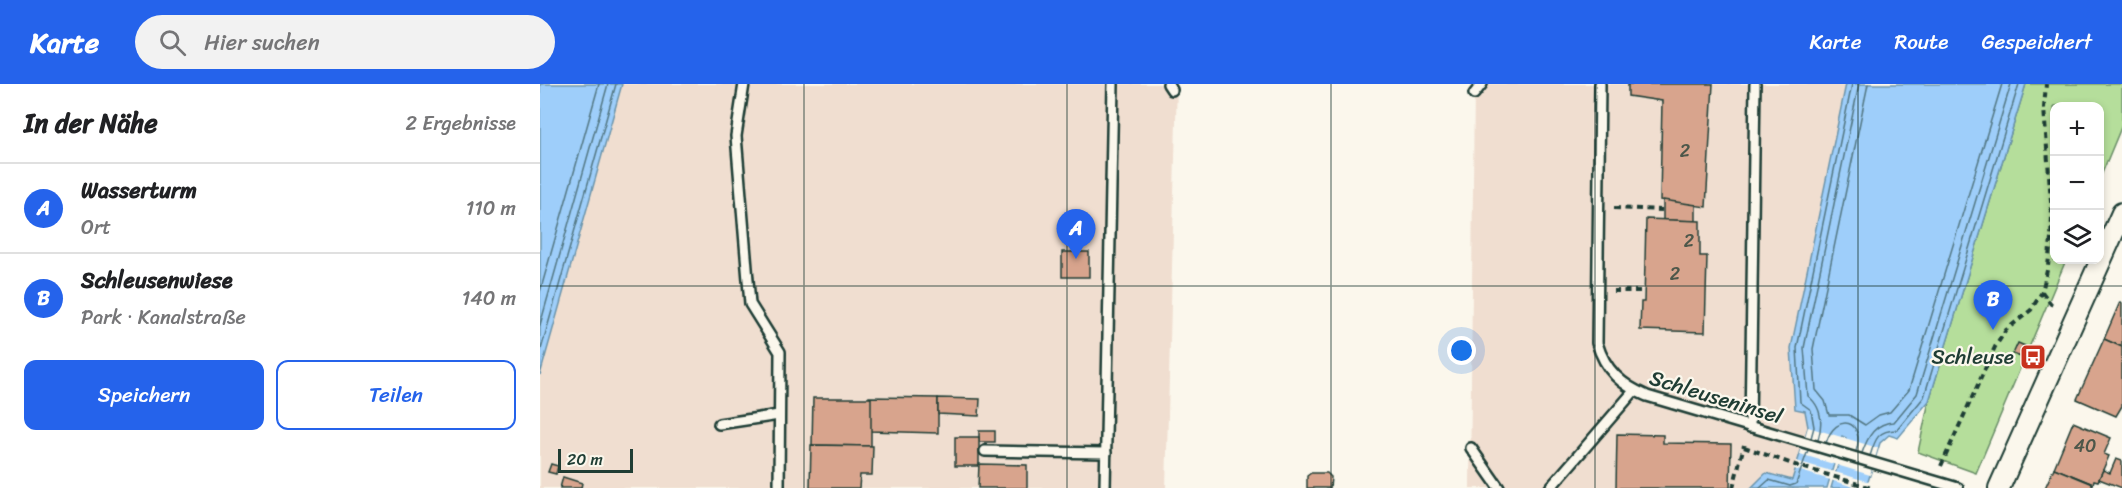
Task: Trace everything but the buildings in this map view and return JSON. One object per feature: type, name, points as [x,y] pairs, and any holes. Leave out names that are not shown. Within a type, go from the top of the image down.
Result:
[{"type":"street","points":[[2000,488],[2122,213]]},
{"type":"lane","points":[[744,84],[736,136],[750,304],[780,351],[779,488]]},
{"type":"lane","points":[[1105,488],[1113,84]]},
{"type":"lane","points":[[1474,94],[1482,84]]},
{"type":"lane","name":"Schleuseninsel","points":[[1600,84],[1597,343],[1601,357],[1621,383],[1647,396],[1958,488]]},
{"type":"lane","points":[[1750,427],[1755,84]]},
{"type":"lane","points":[[1550,488],[1634,391]]},
{"type":"lane","points":[[719,424],[779,415]]},
{"type":"lane","points":[[1471,448],[1498,488]]},
{"type":"lane","points":[[985,451],[1106,453]]},
{"type":"path","points":[[1934,481],[1995,347],[2006,330],[2031,310],[2042,292],[2048,266],[2052,227],[2044,108],[2046,84]]},
{"type":"path","points":[[1599,207],[1663,210]]},
{"type":"path","points":[[1597,291],[1644,291]]},
{"type":"path","points":[[1733,488],[1750,427]]},
{"type":"path","points":[[1744,447],[1870,487]]},
{"type":"shaded area","points":[[622,84],[1177,84],[1166,488],[540,488],[540,375]]},
{"type":"shaded area","points":[[1474,84],[1846,84],[1791,348],[1808,427],[1792,480],[1767,473],[1751,488],[1470,488]]},
{"type":"green space","points":[[2026,84],[2122,84],[2122,125],[2104,168],[2104,102],[2050,102],[2050,264],[2064,264],[1976,473],[1918,452],[1929,401]]},
{"type":"water","points":[[540,84],[622,84],[540,375]]},
{"type":"water","points":[[1846,84],[2026,84],[1929,401],[1898,438],[1889,435],[1880,443],[1866,488],[1831,488],[1846,438],[1842,436],[1827,488],[1751,488],[1766,473],[1792,480],[1808,427],[1805,411],[1795,409],[1791,348]]},
{"type":"pier","points":[[1808,427],[1878,448],[1870,475],[1800,454]]},
{"type":"pier","points":[[1796,461],[1870,482],[1868,488],[1857,488],[1794,469]]},
{"type":"place","name":"Wasserturm","points":[[1076,259]]},
{"type":"place","name":"Schleusenwiese","points":[[1993,330]]},
{"type":"place","name":"Schleuse","points":[[2033,357]]}]
